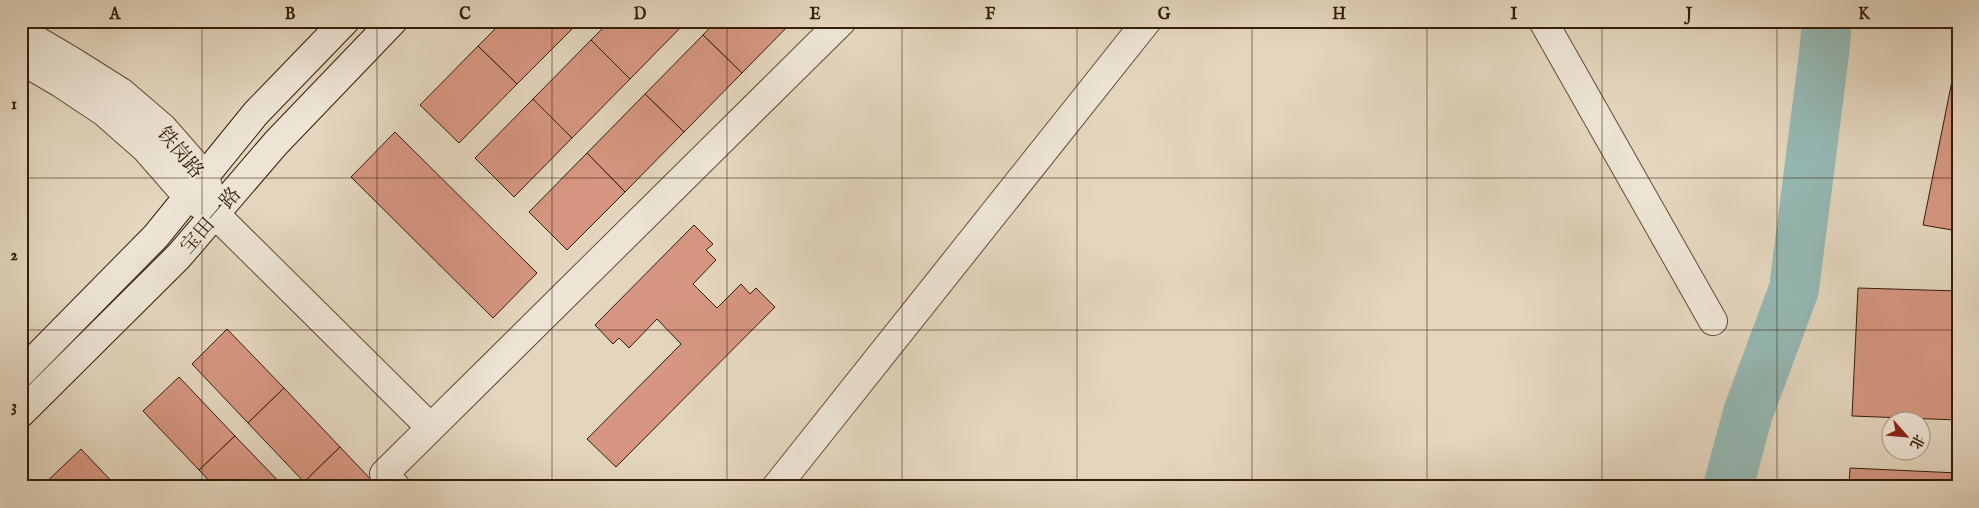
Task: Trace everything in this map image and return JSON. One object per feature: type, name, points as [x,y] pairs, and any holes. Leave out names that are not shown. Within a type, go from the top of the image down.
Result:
[{"type":"street","name":"宝田一路","points":[[21,373],[156,236],[256,113],[345,21]]},
{"type":"street","name":"宝田一路","points":[[21,413],[179,256],[276,142],[393,21]]},
{"type":"street","points":[[396,487],[384,474],[842,21]]},
{"type":"street","points":[[776,487],[1148,21]]},
{"type":"street","points":[[1543,21],[1713,321]]},
{"type":"street","name":"铁岗路","points":[[21,31],[120,92],[163,128],[205,176],[215,214]]},
{"type":"street","name":"铁岗路","points":[[21,60],[104,112],[146,149],[188,197],[215,214]]},
{"type":"street","points":[[215,214],[430,427]]},
{"type":"building","points":[[503,21],[572,21],[576,25],[517,84],[478,46]]},
{"type":"building","points":[[610,21],[687,21],[630,79],[591,40]]},
{"type":"building","points":[[716,21],[793,21],[742,73],[703,35]]},
{"type":"building","points":[[703,35],[742,73],[684,132],[645,94]]},
{"type":"building","points":[[591,40],[630,79],[572,138],[533,99]]},
{"type":"building","points":[[478,46],[517,84],[459,143],[420,105]]},
{"type":"building","points":[[1958,51],[1958,231],[1923,225]]},
{"type":"building","points":[[645,94],[684,132],[625,192],[587,153]]},
{"type":"building","points":[[533,99],[572,138],[514,197],[475,158]]},
{"type":"building","points":[[395,132],[537,273],[493,318],[351,177]]},
{"type":"building","points":[[587,153],[625,192],[567,250],[529,212]]},
{"type":"building","points":[[694,225],[713,244],[706,250],[716,260],[693,284],[717,308],[741,284],[750,294],[756,288],[775,307],[616,467],[587,439],[681,344],[657,319],[629,348],[619,338],[613,344],[595,325]]},
{"type":"building","points":[[1858,288],[1958,291],[1958,420],[1932,419],[1932,410],[1882,410],[1882,417],[1852,416]]},
{"type":"building","points":[[227,329],[284,388],[248,423],[192,364]]},
{"type":"building","points":[[179,377],[235,436],[199,470],[143,411]]},
{"type":"building","points":[[284,388],[340,447],[304,482],[248,423]]},
{"type":"building","points":[[235,436],[284,487],[215,487],[199,470]]},
{"type":"building","points":[[340,447],[378,487],[309,487],[304,482]]},
{"type":"building","points":[[81,449],[117,487],[41,487]]},
{"type":"building","points":[[1850,468],[1958,473],[1958,487],[1849,487]]},
{"type":"waterway","points":[[1728,487],[1748,413],[1794,289],[1827,21]]}]
